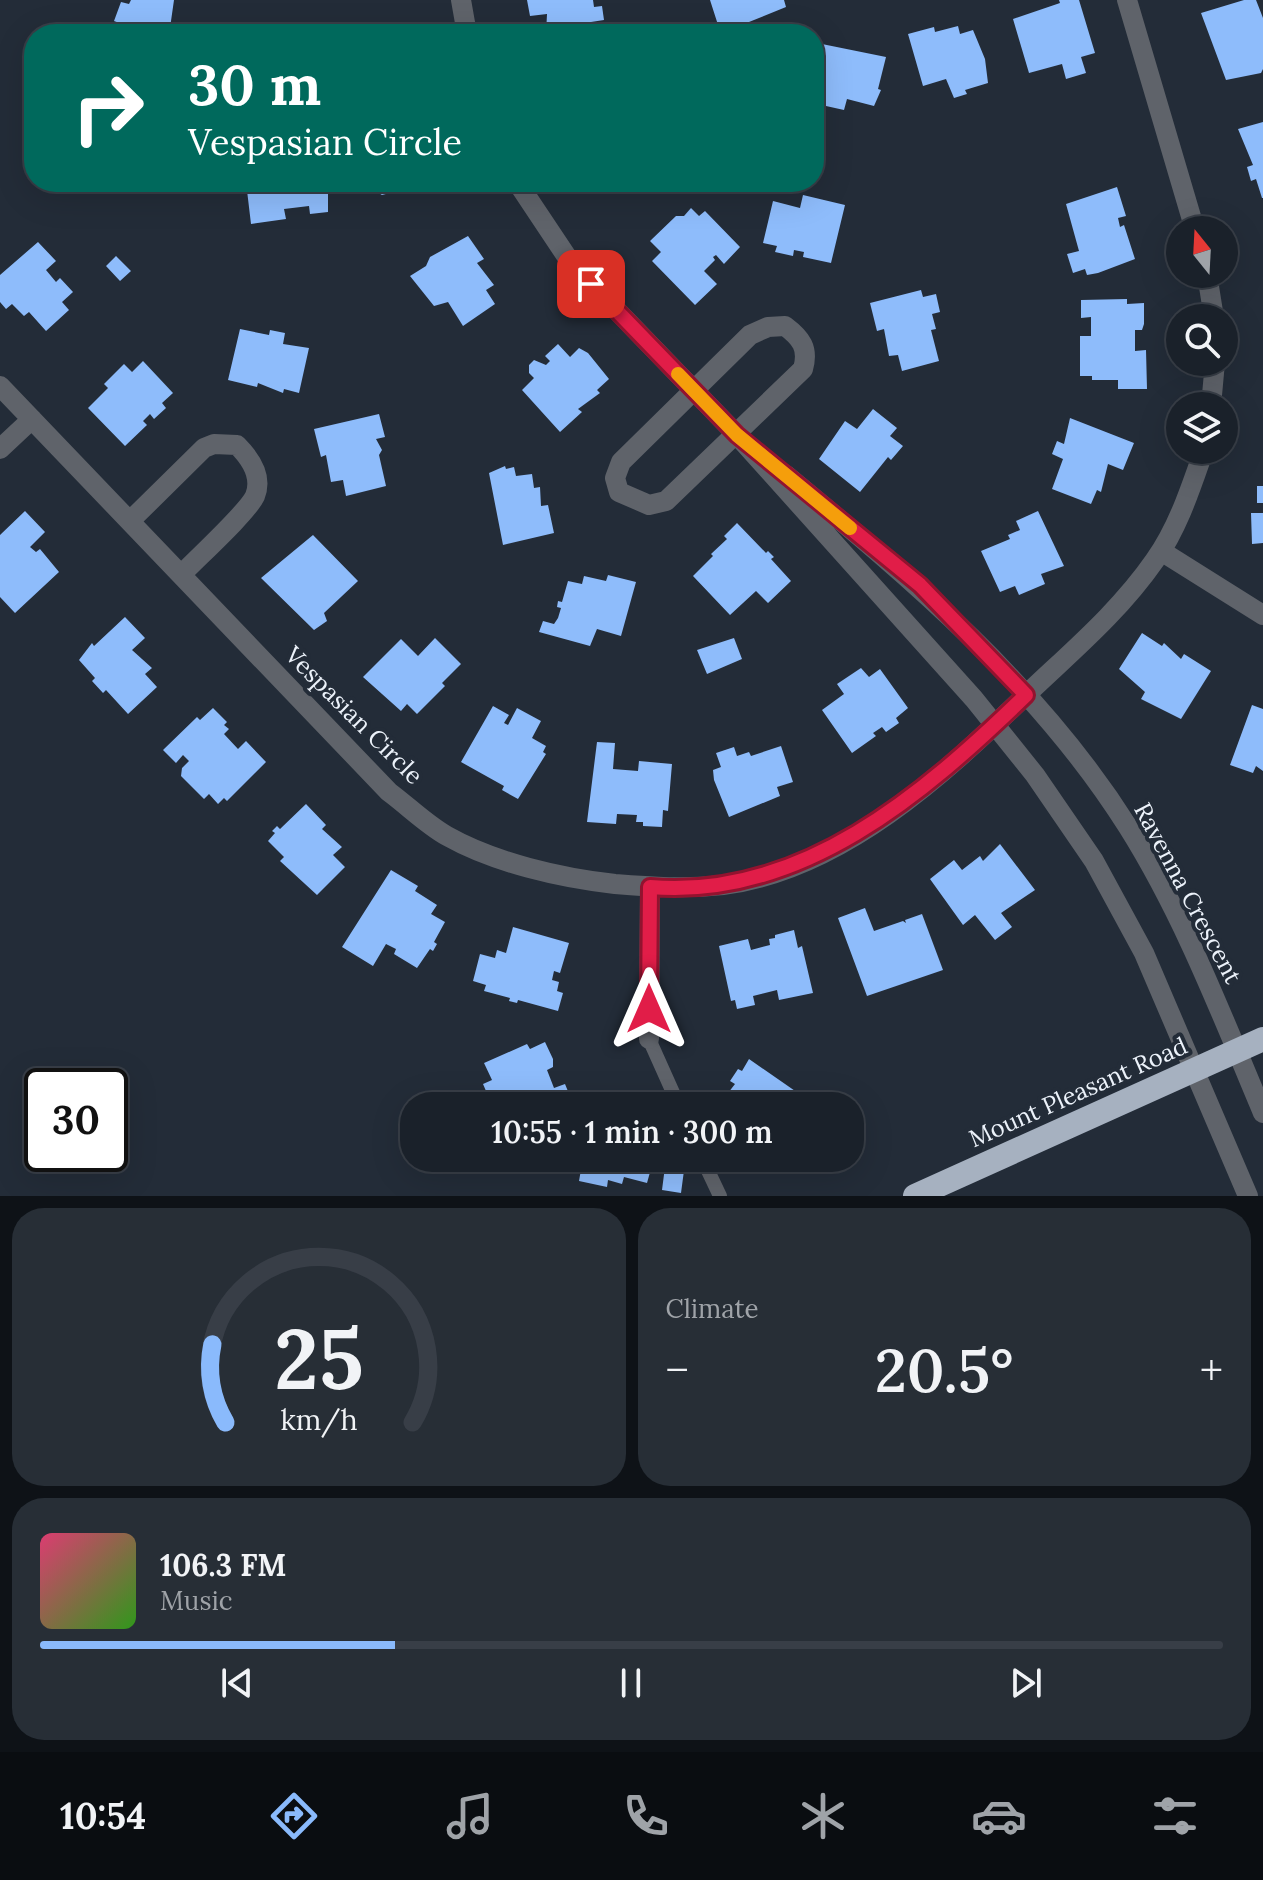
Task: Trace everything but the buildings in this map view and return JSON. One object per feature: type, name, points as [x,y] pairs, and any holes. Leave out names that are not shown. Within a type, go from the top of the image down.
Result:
[{"type":"highway","name":"Mount Pleasant Road","points":[[915,1196],[1263,1039]]},
{"type":"street","points":[[461,0],[465,24]]},
{"type":"street","points":[[1127,0],[1191,216]]},
{"type":"street","name":"Ravenna Crescent","points":[[524,192],[571,263],[737,435],[995,725],[1035,775],[1094,861],[1144,953],[1248,1196]]},
{"type":"street","points":[[785,326],[801,338],[807,356],[803,369],[737,435],[666,501],[649,505],[619,492],[615,478],[621,462],[693,390],[750,335],[768,327],[785,326]]},
{"type":"street","name":"Vespasian Circle","points":[[0,386],[389,792],[447,836],[524,866],[576,880],[650,887],[726,885],[772,874],[862,831],[905,800],[995,725],[1120,606],[1161,551],[1187,499],[1199,464]]},
{"type":"street","points":[[0,449],[32,419]]},
{"type":"street","name":"Ravenna Crescent","points":[[737,435],[920,585],[1069,744],[1128,827],[1194,952],[1263,1113]]},
{"type":"street","points":[[130,521],[204,448],[214,444],[237,445],[250,458],[257,479],[254,497],[181,575]]},
{"type":"street","points":[[1161,551],[1263,615]]},
{"type":"street","points":[[649,1039],[650,887]]},
{"type":"lane","points":[[649,1039],[673,1092]]},
{"type":"lane","points":[[709,1172],[720,1196]]},
{"type":"slow traffic","points":[[678,374],[737,435],[850,528]]},
{"type":"route","points":[[591,284],[737,435],[920,585],[995,659],[1026,695],[905,800],[862,831],[817,855],[772,874],[726,885],[674,889],[650,887],[649,1009]]}]
